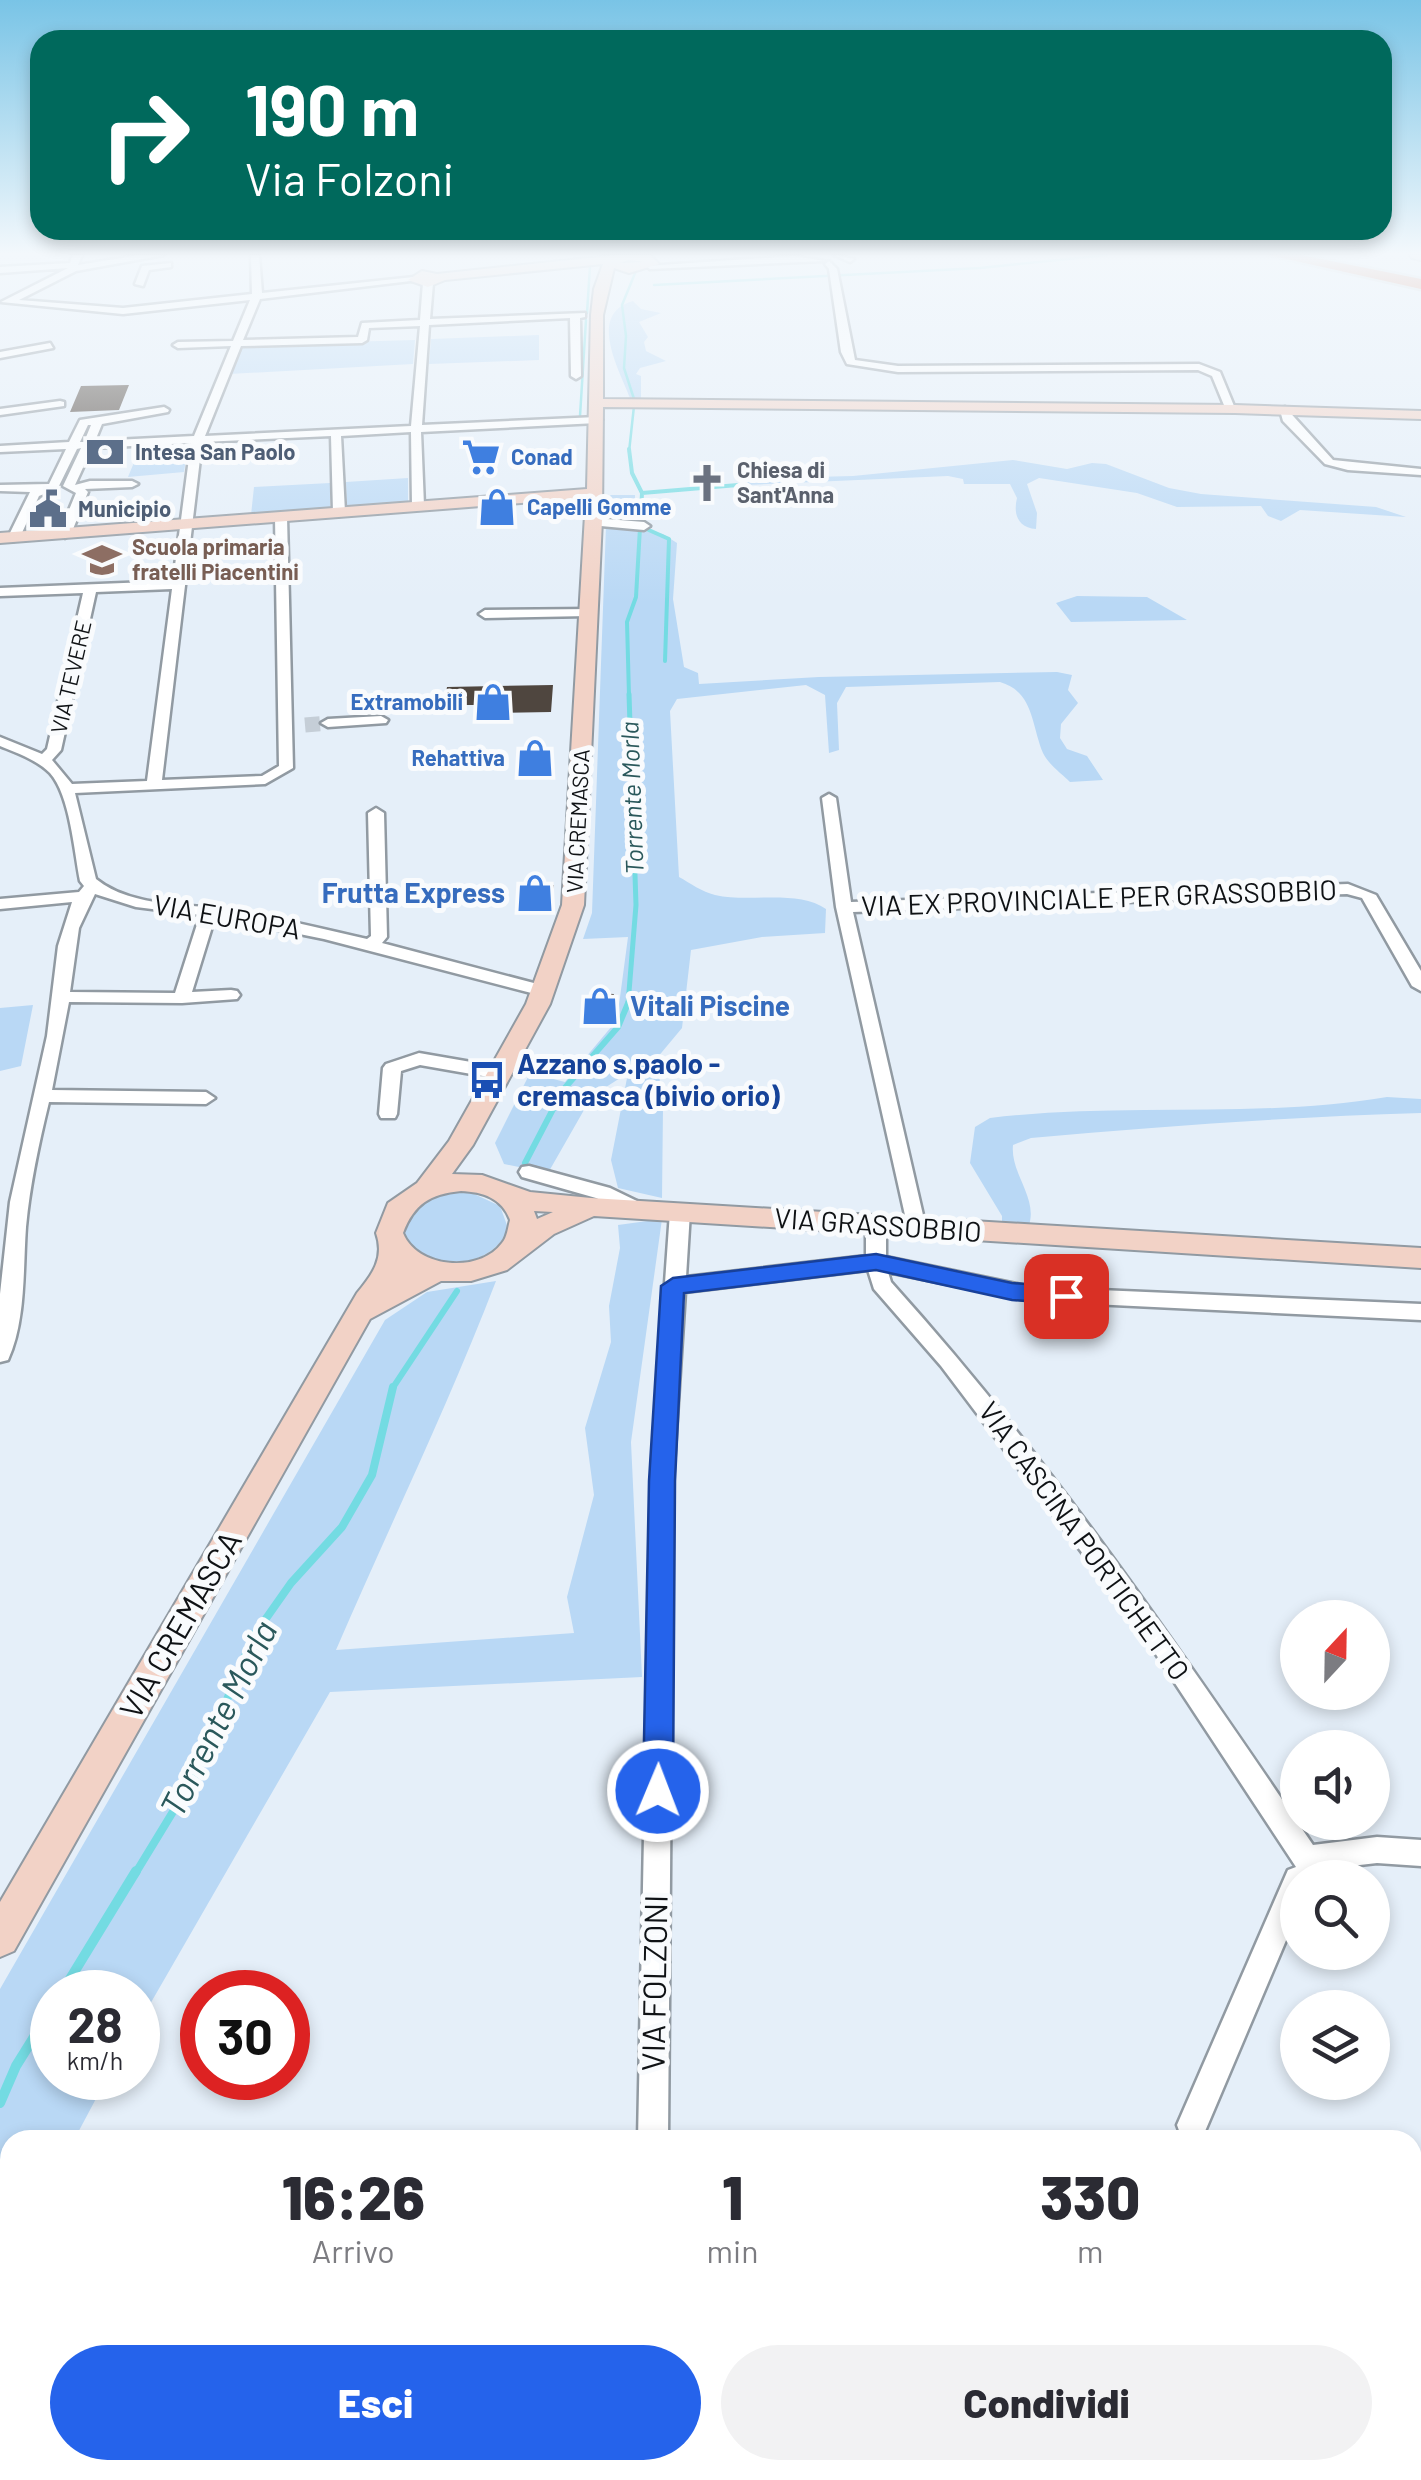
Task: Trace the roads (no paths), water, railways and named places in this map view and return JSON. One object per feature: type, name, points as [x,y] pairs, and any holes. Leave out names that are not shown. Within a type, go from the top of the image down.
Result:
[{"type":"main road","name":"VIA CREMASCA","points":[[427,1189],[469,1130],[544,991],[570,920],[576,888],[598,371]]},
{"type":"main road","points":[[597,412],[627,402],[1421,414]]},
{"type":"main road","points":[[7,538],[594,494]]},
{"type":"main road","points":[[469,1130],[471,1160],[519,1206],[524,1220],[522,1234],[513,1249],[497,1262],[476,1270],[434,1272],[408,1262],[392,1244],[390,1230],[398,1210],[427,1189],[461,1182],[501,1191]]},
{"type":"main road","name":"VIA GRASSOBBIO","points":[[501,1191],[530,1200],[592,1207],[1421,1258]]},
{"type":"main road","name":"VIA GRASSOBBIO","points":[[513,1249],[544,1227],[592,1207]]},
{"type":"main road","name":"VIA CREMASCA","points":[[0,1938],[367,1300],[391,1271],[392,1244]]},
{"type":"main road","points":[[362,1313],[434,1272]]},
{"type":"street","points":[[154,786],[196,441],[225,371]]},
{"type":"street","points":[[418,506],[416,430],[421,371]]},
{"type":"street","points":[[576,371],[576,376]]},
{"type":"street","points":[[1208,371],[1216,374],[1230,408],[1235,409]]},
{"type":"street","points":[[0,412],[60,404]]},
{"type":"street","points":[[7,538],[72,446],[78,421],[98,422],[164,410]]},
{"type":"street","points":[[1285,410],[1287,419],[1330,462],[1421,472]]},
{"type":"street","points":[[0,449],[416,430],[597,412]]},
{"type":"street","points":[[65,534],[87,446],[98,422]]},
{"type":"street","points":[[336,434],[339,512]]},
{"type":"street","points":[[0,488],[77,489],[132,484]]},
{"type":"street","points":[[44,490],[77,489]]},
{"type":"street","points":[[66,789],[265,780],[286,768],[281,517]]},
{"type":"street","points":[[594,522],[644,526]]},
{"type":"street","points":[[0,592],[179,585]]},
{"type":"street","name":"VIA TEVERE","points":[[43,761],[54,750],[90,589]]},
{"type":"street","points":[[485,614],[589,612]]},
{"type":"street","points":[[328,723],[381,720]]},
{"type":"street","points":[[285,726],[305,725]]},
{"type":"street","points":[[0,740],[57,772],[66,789],[88,881],[22,1182],[7,1326],[0,1354]]},
{"type":"street","points":[[72,813],[96,796],[127,788]]},
{"type":"street","name":"VIA EX PROVINCIALE PER GRASSOBBIO","points":[[829,798],[844,906],[916,1228]]},
{"type":"street","points":[[370,947],[380,938],[376,814]]},
{"type":"street","name":"VIA EX PROVINCIALE PER GRASSOBBIO","points":[[844,906],[1348,889],[1368,895],[1421,986]]},
{"type":"street","points":[[7,904],[86,892]]},
{"type":"street","name":"VIA EUROPA","points":[[86,892],[209,912],[544,991]]},
{"type":"street","points":[[182,998],[209,912]]},
{"type":"street","points":[[60,997],[182,998],[231,994]]},
{"type":"street","points":[[388,1114],[392,1068],[419,1059],[500,1073]]},
{"type":"street","points":[[41,1096],[206,1098]]},
{"type":"street","name":"VIA GRASSOBBIO","points":[[529,1172],[602,1193],[634,1208]]},
{"type":"street","name":"VIA FOLZONI","points":[[653,2130],[662,1481],[680,1212]]},
{"type":"street","name":"VIA CASCINA PORTICHETTO","points":[[876,1225],[876,1262],[882,1284],[949,1360],[1145,1617],[1294,1860]]},
{"type":"street","points":[[673,1286],[876,1262],[1031,1294],[1421,1312]]},
{"type":"street","points":[[1341,1860],[1377,1850],[1421,1853]]},
{"type":"street","points":[[1192,2125],[1280,1920]]},
{"type":"waterway","points":[[580,416],[583,371]]},
{"type":"waterway","name":"Torrente Morla","points":[[625,371],[634,399]]},
{"type":"waterway","name":"Torrente Morla","points":[[629,450],[634,406]]},
{"type":"waterway","name":"Torrente Morla","points":[[629,450],[632,473],[642,493]]},
{"type":"waterway","points":[[642,493],[738,485]]},
{"type":"waterway","name":"Torrente Morla","points":[[629,696],[627,622],[636,597],[642,493]]},
{"type":"waterway","points":[[642,527],[669,539],[665,661]]},
{"type":"waterway","name":"Torrente Morla","points":[[628,1003],[636,905],[629,694]]},
{"type":"waterway","name":"Torrente Morla","points":[[525,1163],[563,1090],[618,1027],[628,1003]]},
{"type":"waterway","name":"Torrente Morla","points":[[393,1388],[457,1291]]},
{"type":"waterway","name":"Torrente Morla","points":[[135,1874],[196,1774],[253,1637],[291,1583],[342,1527],[372,1475],[393,1388]]},
{"type":"waterway","name":"Torrente Morla","points":[[75,1970],[136,1871]]},
{"type":"waterway","name":"Torrente Morla","points":[[0,2103],[30,2043]]},
{"type":"tunnel","points":[[305,725],[328,723]]},
{"type":"place","name":"Intesa San Paolo","points":[[105,452]]},
{"type":"place","name":"Conad","points":[[481,457]]},
{"type":"place","name":"Chiesa di Sant'Anna","points":[[707,483]]},
{"type":"place","name":"Capelli Gomme","points":[[497,507]]},
{"type":"place","name":"Municipio","points":[[48,509]]},
{"type":"place","name":"Scuola primaria fratelli Piacentini","points":[[102,560]]},
{"type":"place","name":"Extramobili","points":[[493,702]]},
{"type":"place","name":"Rehattiva","points":[[535,758]]},
{"type":"place","name":"Frutta Express","points":[[535,893]]},
{"type":"place","name":"Vitali Piscine","points":[[600,1006]]},
{"type":"place","name":"Azzano s.paolo - cremasca (bivio orio)","points":[[487,1080]]}]
